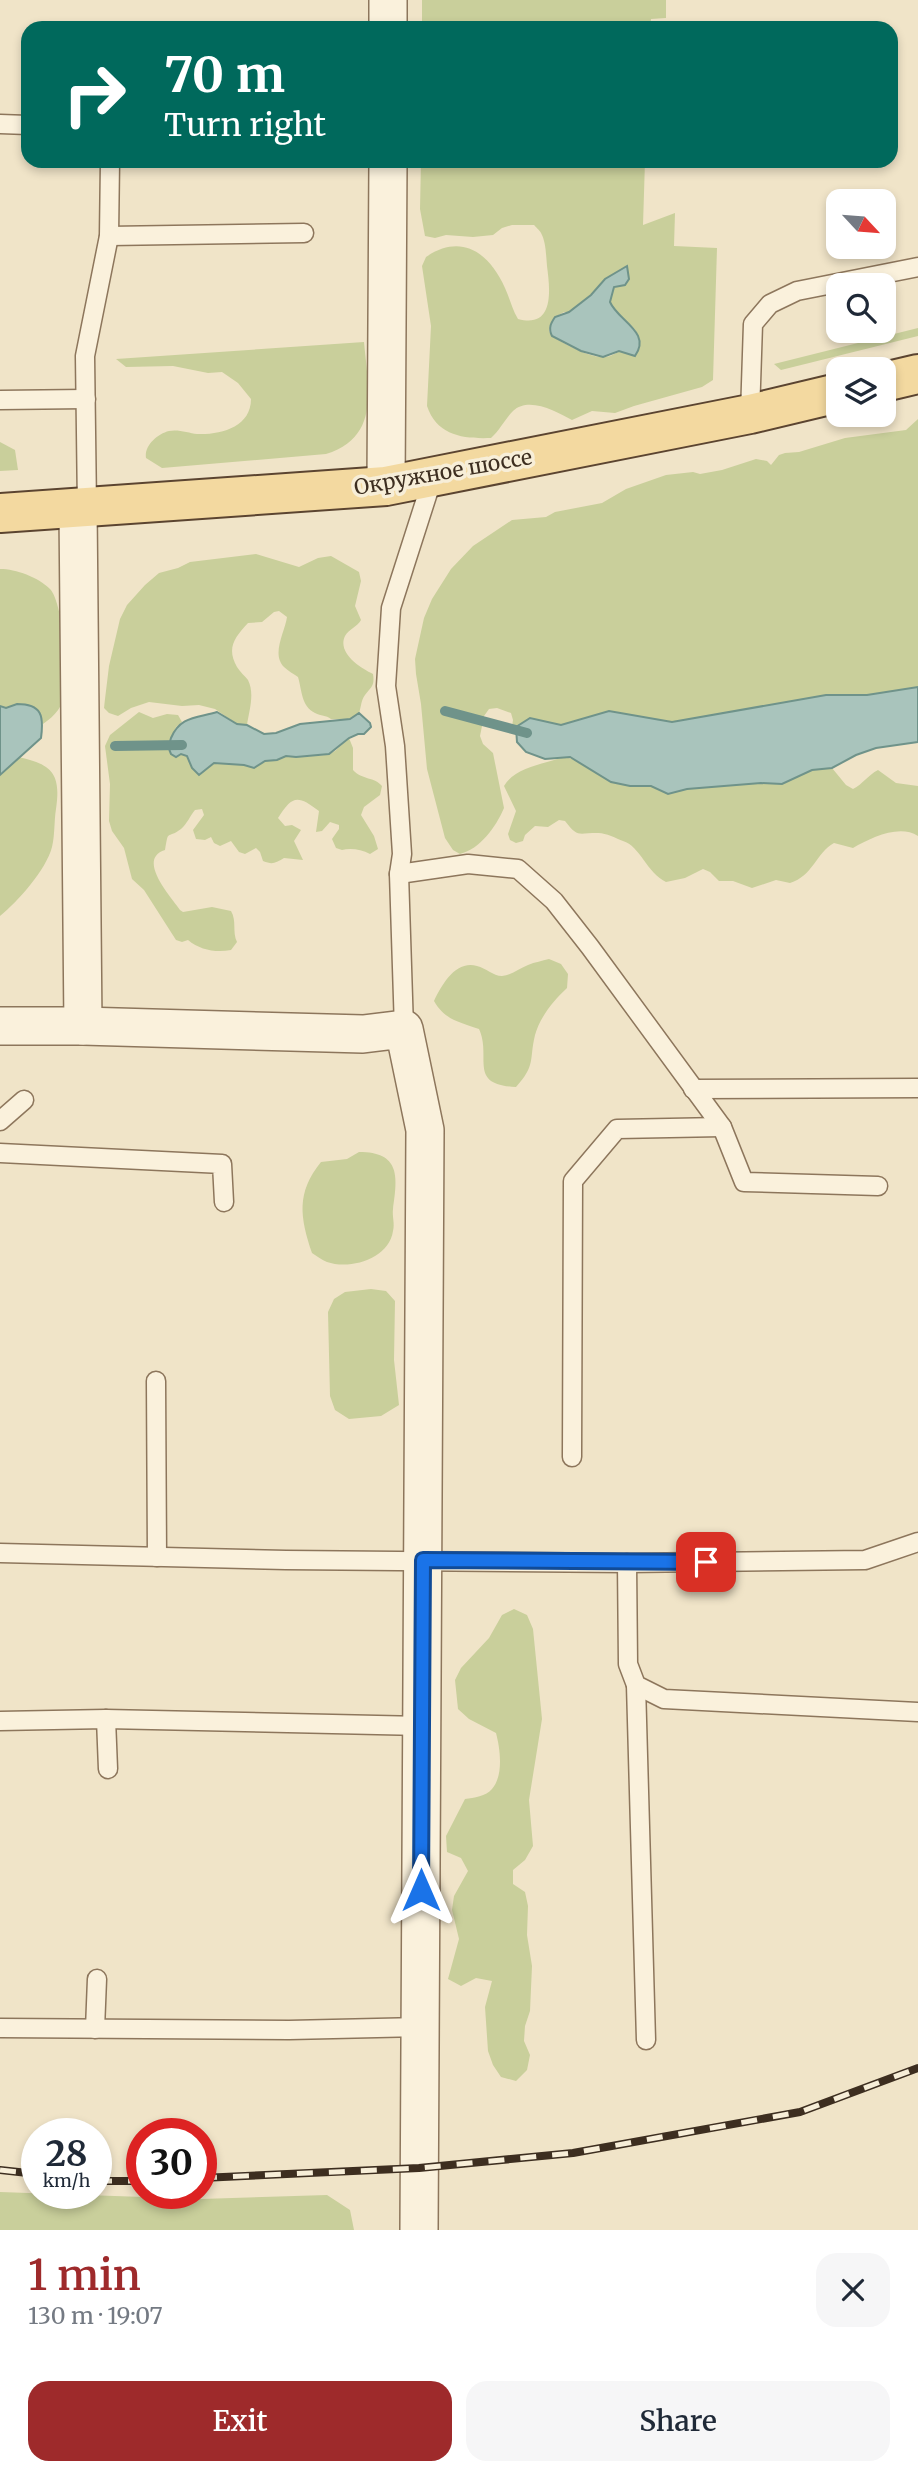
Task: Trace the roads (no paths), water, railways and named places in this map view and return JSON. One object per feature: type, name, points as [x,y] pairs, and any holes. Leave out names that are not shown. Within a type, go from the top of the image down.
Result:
[{"type":"main road","points":[[896,379],[918,374]]},
{"type":"main road","name":"Окружное шоссе","points":[[0,513],[386,486],[750,414],[826,396]]},
{"type":"street","points":[[388,0],[388,21]]},
{"type":"street","points":[[386,486],[388,168]]},
{"type":"street","points":[[83,508],[83,1026]]},
{"type":"street","points":[[0,1026],[363,1034],[404,1029],[425,1130],[419,2230]]},
{"type":"lane","points":[[0,124],[21,125]]},
{"type":"lane","points":[[83,508],[85,356],[109,236],[110,168]]},
{"type":"lane","points":[[109,236],[304,233]]},
{"type":"lane","points":[[750,414],[754,324],[771,304],[797,291],[918,267]]},
{"type":"lane","points":[[0,400],[86,400]]},
{"type":"lane","points":[[404,1029],[399,874],[402,854],[395,746],[386,686],[391,608],[433,477]]},
{"type":"lane","points":[[399,874],[468,864],[518,869],[554,901],[722,1127],[744,1182],[878,1186]]},
{"type":"lane","points":[[693,1088],[918,1088]]},
{"type":"lane","points":[[0,1121],[24,1100]]},
{"type":"lane","points":[[572,1457],[573,1181],[617,1129],[722,1127]]},
{"type":"lane","points":[[0,1153],[222,1164],[224,1202]]},
{"type":"lane","points":[[156,1381],[157,1557]]},
{"type":"lane","points":[[0,1553],[627,1563],[865,1560],[918,1542]]},
{"type":"lane","points":[[627,1563],[628,1664],[635,1685],[646,2040]]},
{"type":"lane","points":[[635,1685],[664,1699],[918,1712]]},
{"type":"lane","points":[[106,1719],[108,1769]]},
{"type":"lane","points":[[0,1721],[106,1719],[422,1726]]},
{"type":"lane","points":[[94,2029],[97,1979]]},
{"type":"lane","points":[[0,2028],[289,2030],[421,2027]]},
{"type":"water","points":[[627,266],[629,279],[625,285],[614,287],[610,302],[637,333],[639,348],[635,356],[619,351],[603,357],[581,351],[552,336],[550,330],[555,317],[569,312],[591,295],[605,279]]},
{"type":"water","points":[[918,687],[918,742],[876,748],[832,768],[812,770],[782,784],[761,783],[687,789],[668,794],[651,786],[611,782],[570,757],[545,759],[526,752],[517,742],[516,727],[530,718],[561,725],[609,711],[672,722],[826,695],[867,695]]},
{"type":"water","points":[[17,704],[32,706],[40,713],[41,738],[0,775],[0,706],[6,708]]},
{"type":"water","points":[[217,712],[237,724],[247,725],[264,734],[276,733],[300,724],[350,719],[359,713],[371,727],[364,734],[349,738],[329,754],[286,756],[265,761],[254,768],[214,763],[199,775],[192,768],[187,756],[181,754],[176,757],[171,754],[171,738],[184,722]]},
{"type":"waterway","points":[[445,711],[527,733]]},
{"type":"waterway","points":[[115,746],[182,745]]},
{"type":"railway","points":[[217,2177],[419,2168],[573,2153],[800,2112],[918,2068]]},
{"type":"railway","points":[[0,2170],[21,2172]]},
{"type":"railway","points":[[112,2181],[126,2181]]}]
